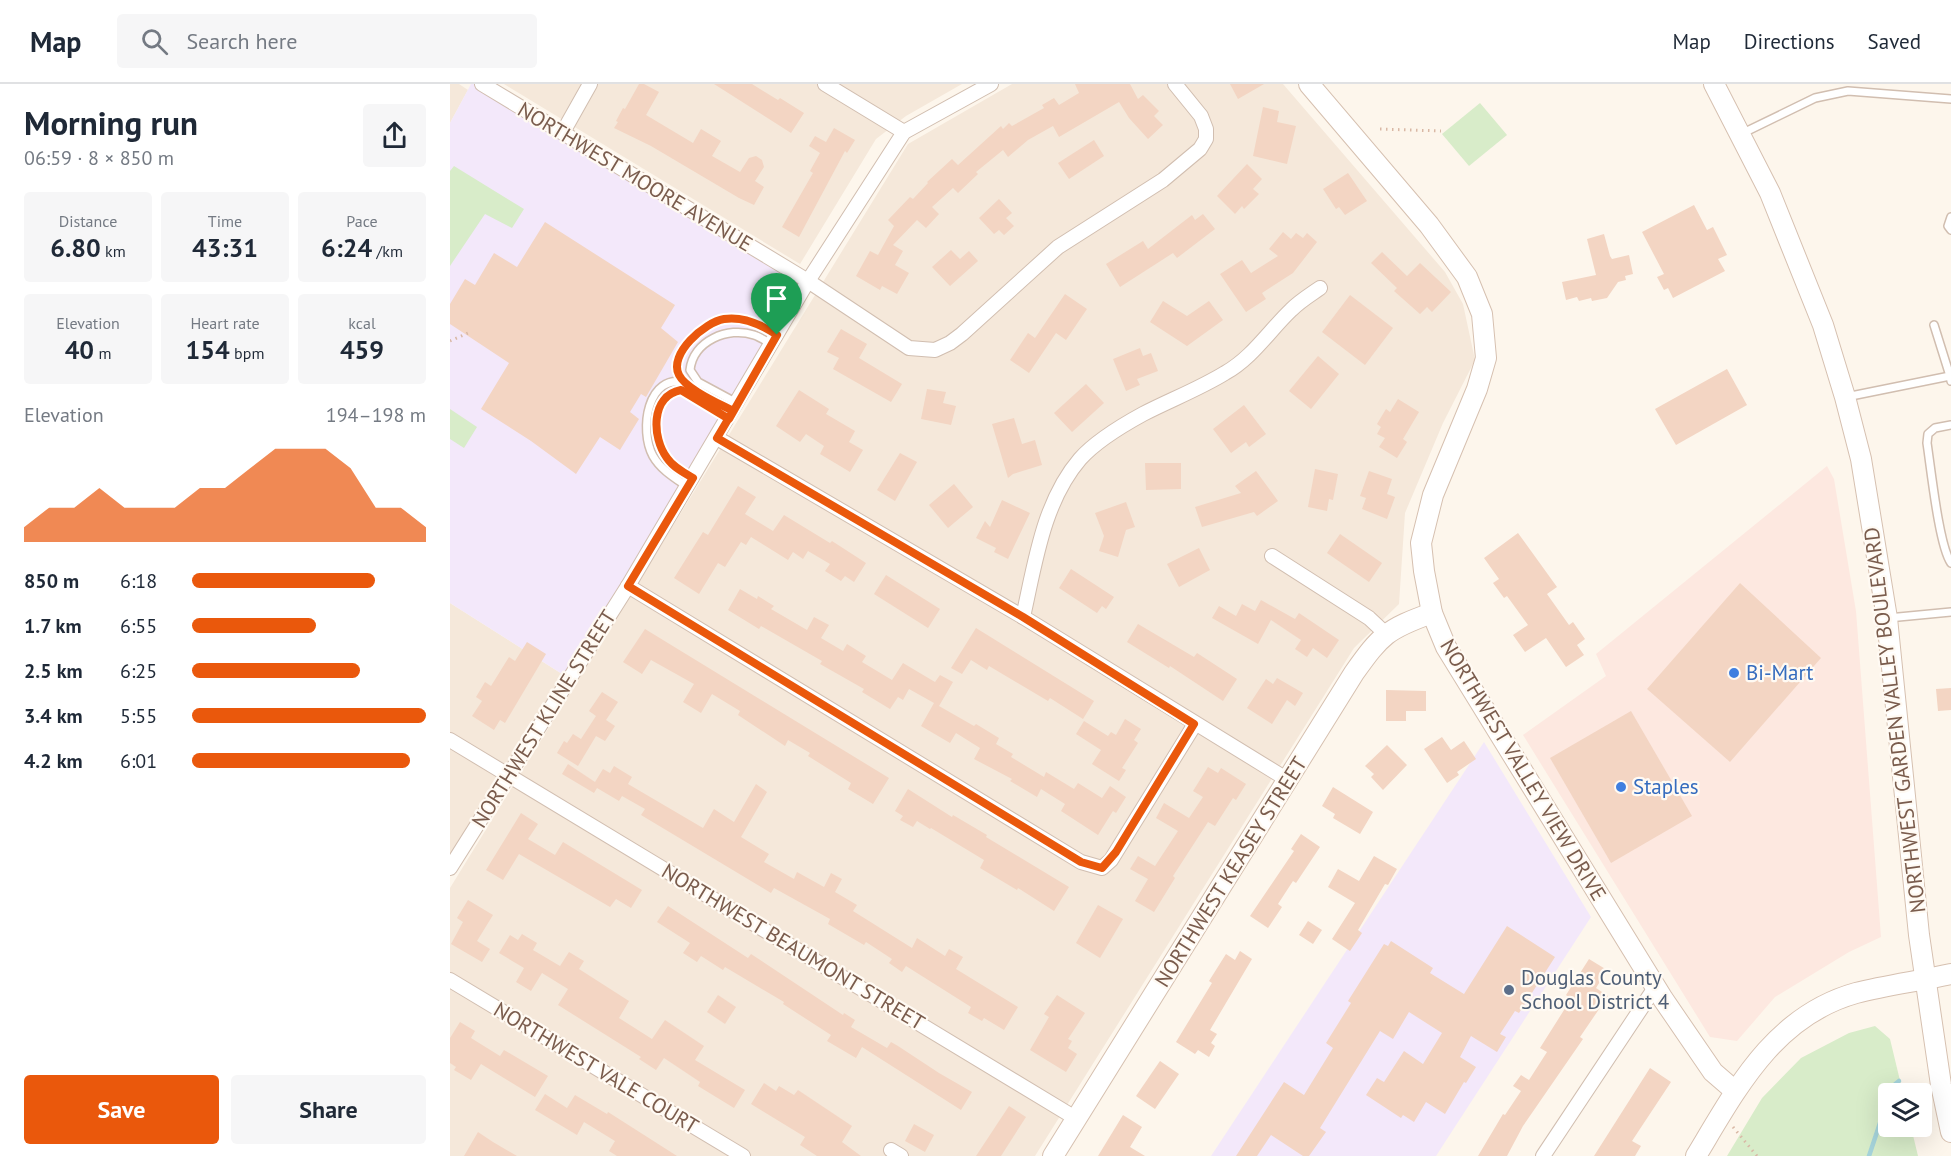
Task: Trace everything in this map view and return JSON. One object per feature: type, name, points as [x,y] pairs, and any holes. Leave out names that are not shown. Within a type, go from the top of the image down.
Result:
[{"type":"street","name":"NORTHWEST MOORE AVENUE","points":[[482,84],[808,281],[909,348],[936,350],[950,343],[1058,247],[1163,180],[1194,155],[1206,140],[1206,129],[1201,116],[1175,84]]},
{"type":"street","points":[[563,132],[590,84]]},
{"type":"street","points":[[825,84],[904,132]]},
{"type":"street","name":"NORTHWEST KLINE STREET","points":[[450,868],[691,483],[808,281],[904,132],[991,84]]},
{"type":"street","name":"NORTHWEST VALLEY VIEW DRIVE","points":[[1309,84],[1429,225],[1467,277],[1482,314],[1486,358],[1477,389],[1433,495],[1421,543],[1432,613],[1446,647],[1656,986],[1713,1072],[1735,1091]]},
{"type":"street","name":"NORTHWEST GARDEN VALLEY BOULEVARD","points":[[1714,84],[1770,193],[1823,326],[1861,459],[1887,618],[1919,935],[1941,1085],[1951,1130]]},
{"type":"street","points":[[1023,617],[1036,557],[1053,504],[1063,482],[1080,459],[1095,445],[1142,415],[1226,373],[1252,351],[1290,310],[1320,288]]},
{"type":"street","points":[[717,438],[1023,617],[1288,780]]},
{"type":"street","points":[[1272,556],[1369,618],[1385,633]]},
{"type":"street","points":[[628,586],[1081,862],[1102,868],[1116,852],[1194,724]]},
{"type":"street","name":"NORTHWEST KEASEY STREET","points":[[1053,1156],[1354,673],[1385,633],[1405,622],[1432,613]]},
{"type":"street","name":"NORTHWEST BEAUMONT STREET","points":[[450,740],[1077,1119]]},
{"type":"street","points":[[1696,1156],[1735,1091],[1762,1055],[1800,1020],[1831,1003],[1855,994],[1951,974]]},
{"type":"street","name":"NORTHWEST VALE COURT","points":[[450,980],[743,1156]]},
{"type":"street","points":[[1543,1156],[1656,986]]},
{"type":"lane","points":[[1741,134],[1815,98],[1848,91],[1951,99]]},
{"type":"lane","points":[[1951,217],[1948,226],[1951,230]]},
{"type":"lane","points":[[733,411],[686,384],[679,376],[678,359],[689,341],[699,332],[725,319],[751,322],[774,339]]},
{"type":"lane","points":[[1845,397],[1951,379],[1934,325]]},
{"type":"lane","points":[[733,411],[698,382],[690,370],[693,357],[706,342],[735,332],[774,339]]},
{"type":"lane","points":[[686,384],[674,382],[660,388],[651,405],[645,429],[646,441],[657,462],[664,470],[691,483]]},
{"type":"lane","points":[[691,483],[668,459],[658,441],[656,424],[664,399],[681,390],[733,411]]},
{"type":"lane","points":[[1951,425],[1935,428],[1928,434],[1941,526],[1947,558],[1951,563]]},
{"type":"lane","points":[[1887,618],[1951,612]]},
{"type":"path","points":[[1380,129],[1441,131]]},
{"type":"path","points":[[450,341],[468,333]]},
{"type":"path","points":[[1722,1113],[1757,1156]]},
{"type":"shaded area","points":[[450,84],[459,84],[468,90],[450,123]]},
{"type":"shaded area","points":[[471,84],[477,84],[803,282],[570,679],[450,603],[450,123]]},
{"type":"shaded area","points":[[504,84],[962,84],[906,116],[876,139],[800,264]]},
{"type":"shaded area","points":[[1012,84],[1283,84],[1445,272],[1463,304],[1475,360],[1443,423],[1405,513],[1399,604],[1354,648],[1035,1156],[450,1156],[450,888],[908,144]]},
{"type":"shaded area","points":[[1827,466],[1834,479],[1856,611],[1881,937],[1849,952],[1775,997],[1737,1041],[1710,1037],[1523,735],[1606,676],[1596,654]]},
{"type":"shaded area","points":[[450,603],[570,679],[450,867]]},
{"type":"shaded area","points":[[1484,742],[1591,917],[1436,1156],[1211,1156]]},
{"type":"green space","points":[[1480,103],[1507,135],[1469,166],[1442,134]]},
{"type":"green space","points":[[454,166],[524,209],[512,228],[485,214],[450,266],[450,171]]},
{"type":"green space","points":[[450,409],[477,427],[464,448],[450,439]]},
{"type":"green space","points":[[1875,1026],[1890,1039],[1901,1083],[1878,1083],[1878,1137],[1913,1137],[1918,1156],[1727,1156],[1762,1098],[1801,1058],[1849,1033]]},
{"type":"building","points":[[639,84],[644,84],[659,92],[646,115],[693,143],[701,129],[721,141],[712,156],[740,172],[749,158],[756,156],[762,160],[764,167],[755,181],[764,187],[754,205],[651,146],[614,128],[623,108],[625,109]]},
{"type":"building","points":[[714,84],[752,84],[804,113],[791,133]]},
{"type":"building","points":[[1075,84],[1130,84],[1138,99],[1143,95],[1159,111],[1154,116],[1163,125],[1148,139],[1129,118],[1119,102],[1059,137],[1053,126],[1028,140],[1008,157],[1003,150],[976,172],[978,174],[958,193],[953,188],[932,207],[939,214],[926,228],[917,220],[893,245],[903,251],[895,265],[909,273],[897,294],[882,286],[880,290],[856,276],[870,251],[878,255],[894,226],[888,220],[910,197],[913,199],[927,182],[952,159],[958,165],[1001,126],[1003,129],[1009,123],[1012,126],[1044,108],[1042,105],[1054,98],[1059,105],[1079,93]]},
{"type":"building","points":[[1230,84],[1264,84],[1238,99]]},
{"type":"building","points":[[1263,107],[1279,111],[1277,122],[1296,126],[1287,164],[1253,156]]},
{"type":"building","points":[[834,128],[855,140],[847,153],[845,151],[799,237],[782,227],[813,173],[810,171],[820,153],[809,146],[815,136],[826,142]]},
{"type":"building","points":[[1094,140],[1104,156],[1069,179],[1058,163]]},
{"type":"building","points":[[1247,164],[1262,179],[1253,189],[1259,194],[1244,209],[1242,206],[1235,214],[1217,196]]},
{"type":"building","points":[[1348,173],[1367,201],[1345,215],[1339,207],[1336,209],[1323,189]]},
{"type":"building","points":[[999,199],[1012,213],[1006,218],[1014,226],[1004,235],[999,230],[994,234],[979,218]]},
{"type":"building","points":[[1694,205],[1707,230],[1713,227],[1727,255],[1718,259],[1725,271],[1673,298],[1668,288],[1664,290],[1657,277],[1664,274],[1642,232]]},
{"type":"building","points":[[1203,214],[1215,229],[1177,258],[1173,253],[1120,287],[1106,264],[1143,241],[1148,249],[1192,215],[1195,220]]},
{"type":"building","points":[[545,222],[675,305],[661,328],[678,342],[646,397],[641,394],[630,412],[639,419],[620,450],[600,437],[576,474],[531,441],[481,409],[509,363],[450,324],[450,304],[465,279],[475,285],[494,253],[517,267]]},
{"type":"building","points":[[1283,232],[1291,239],[1296,233],[1303,238],[1307,233],[1317,242],[1293,273],[1262,293],[1266,299],[1246,312],[1220,274],[1242,260],[1251,273],[1278,256],[1269,249]]},
{"type":"building","points":[[1604,234],[1612,259],[1629,255],[1633,274],[1625,276],[1626,280],[1618,282],[1607,298],[1579,301],[1577,297],[1566,300],[1562,282],[1596,275],[1587,239]]},
{"type":"building","points":[[951,250],[960,259],[969,251],[978,261],[950,286],[932,267]]},
{"type":"building","points":[[1382,252],[1407,276],[1420,263],[1451,292],[1432,312],[1427,307],[1420,314],[1394,291],[1397,288],[1371,263]]},
{"type":"building","points":[[1065,294],[1087,309],[1066,340],[1056,333],[1029,373],[1010,360],[1028,333],[1035,338]]},
{"type":"building","points":[[1350,295],[1393,328],[1365,365],[1322,332]]},
{"type":"building","points":[[1163,301],[1187,316],[1209,301],[1223,320],[1187,346],[1150,322]]},
{"type":"building","points":[[841,329],[867,344],[859,358],[902,384],[891,402],[833,369],[839,358],[827,352]]},
{"type":"building","points":[[1140,348],[1143,356],[1151,353],[1158,371],[1137,379],[1140,385],[1126,391],[1113,359]]},
{"type":"building","points":[[1318,356],[1339,374],[1311,409],[1289,391]]},
{"type":"building","points":[[1727,369],[1747,405],[1676,445],[1655,409]]},
{"type":"building","points":[[1086,384],[1104,403],[1072,432],[1054,413]]},
{"type":"building","points":[[927,389],[946,392],[943,403],[956,406],[951,425],[921,419]]},
{"type":"building","points":[[799,390],[829,409],[826,414],[855,431],[849,442],[863,450],[850,472],[820,454],[824,446],[806,434],[800,442],[776,426]]},
{"type":"building","points":[[1398,399],[1419,412],[1403,439],[1407,442],[1397,458],[1379,447],[1385,438],[1377,434],[1381,427],[1377,424],[1386,409],[1390,412]]},
{"type":"building","points":[[1244,405],[1266,434],[1249,447],[1246,442],[1231,453],[1213,429]]},
{"type":"building","points":[[1014,418],[1022,444],[1035,440],[1042,465],[1013,474],[1008,478],[992,424]]},
{"type":"building","points":[[900,453],[917,462],[895,501],[877,490]]},
{"type":"building","points":[[1145,463],[1181,463],[1181,489],[1146,490]]},
{"type":"building","points":[[1315,469],[1338,474],[1333,500],[1329,499],[1327,511],[1308,507]]},
{"type":"building","points":[[1256,471],[1278,501],[1257,516],[1254,512],[1202,527],[1195,507],[1241,493],[1235,486]]},
{"type":"building","points":[[1369,471],[1392,479],[1387,494],[1395,497],[1387,519],[1362,509],[1366,498],[1360,496]]},
{"type":"building","points":[[954,484],[973,507],[948,528],[929,505]]},
{"type":"building","points":[[738,486],[756,497],[745,514],[773,531],[784,515],[830,543],[832,541],[866,563],[854,582],[845,576],[841,581],[825,571],[830,564],[808,551],[803,559],[793,552],[788,560],[751,537],[746,545],[741,542],[725,567],[718,563],[699,594],[674,578],[703,532],[708,535]]},
{"type":"building","points":[[1002,500],[1030,513],[1008,559],[994,552],[996,548],[976,538],[985,521],[990,527]]},
{"type":"building","points":[[1126,502],[1135,527],[1126,530],[1118,557],[1099,551],[1104,536],[1095,513]]},
{"type":"building","points":[[1518,533],[1557,587],[1547,594],[1569,625],[1573,622],[1585,639],[1577,645],[1584,655],[1566,667],[1546,638],[1525,652],[1513,635],[1528,625],[1507,596],[1504,598],[1493,583],[1499,579],[1484,558]]},
{"type":"building","points":[[1340,534],[1382,563],[1369,582],[1327,553]]},
{"type":"building","points":[[1199,548],[1210,570],[1179,587],[1167,564]]},
{"type":"building","points":[[1071,569],[1114,597],[1106,609],[1102,606],[1097,613],[1059,588]]},
{"type":"building","points":[[886,575],[940,609],[928,628],[874,594]]},
{"type":"building","name":"Bi-Mart","points":[[1740,583],[1821,658],[1730,762],[1647,689]]},
{"type":"building","points":[[740,589],[757,599],[758,596],[774,606],[771,609],[807,630],[814,617],[829,625],[821,638],[843,651],[847,644],[866,656],[862,662],[892,680],[903,663],[935,682],[940,675],[953,682],[939,706],[999,738],[996,744],[1013,754],[1011,757],[1044,777],[1046,772],[1074,789],[1078,783],[1102,798],[1110,786],[1126,797],[1116,813],[1113,811],[1098,835],[1061,811],[1065,804],[1041,789],[1037,797],[1010,781],[1012,779],[974,759],[980,748],[956,733],[950,743],[921,726],[934,703],[909,689],[903,700],[898,697],[890,709],[862,692],[864,689],[820,664],[822,661],[761,626],[759,629],[728,610]]},
{"type":"building","points":[[1261,600],[1295,619],[1299,613],[1339,640],[1327,658],[1313,648],[1307,657],[1295,649],[1301,640],[1271,620],[1258,644],[1212,618],[1219,606],[1236,616],[1242,604],[1255,611]]},
{"type":"building","points":[[1138,624],[1194,657],[1197,653],[1237,679],[1223,701],[1170,666],[1169,668],[1127,642]]},
{"type":"building","points":[[976,628],[1094,701],[1083,719],[1050,698],[1048,701],[989,666],[987,670],[971,660],[962,674],[951,668]]},
{"type":"building","points":[[645,629],[889,778],[873,804],[848,789],[851,783],[808,756],[810,753],[788,740],[785,746],[738,715],[740,711],[712,694],[701,713],[683,702],[694,684],[651,660],[642,674],[623,662]]},
{"type":"building","points":[[527,642],[546,654],[505,723],[500,720],[494,730],[472,716],[482,701],[476,697],[485,682],[491,686],[509,657],[515,661]]},
{"type":"building","points":[[1277,678],[1303,693],[1295,706],[1287,700],[1272,724],[1247,708],[1266,679],[1273,684]]},
{"type":"building","points":[[1951,688],[1951,710],[1938,711],[1936,689]]},
{"type":"building","points":[[1386,690],[1426,691],[1426,711],[1406,711],[1406,721],[1386,721]]},
{"type":"building","points":[[602,692],[618,702],[606,720],[615,726],[605,741],[596,736],[578,766],[557,753],[564,741],[567,743],[573,734],[581,739],[596,716],[589,711]]},
{"type":"building","name":"Staples","points":[[1631,711],[1692,816],[1611,863],[1550,758]]},
{"type":"building","points":[[1125,719],[1141,729],[1134,740],[1138,743],[1122,768],[1126,770],[1119,781],[1092,764],[1101,750],[1076,734],[1084,721],[1108,736],[1111,732],[1116,735]]},
{"type":"building","points":[[1442,737],[1451,750],[1464,741],[1476,759],[1457,772],[1459,775],[1447,783],[1424,749]]},
{"type":"building","points":[[1387,745],[1407,765],[1383,790],[1371,777],[1374,774],[1365,766]]},
{"type":"building","points":[[568,764],[595,782],[603,769],[610,773],[614,766],[632,777],[628,784],[703,828],[714,809],[734,822],[756,784],[767,792],[741,837],[769,854],[764,862],[794,879],[797,872],[824,887],[831,873],[842,879],[835,892],[857,905],[853,911],[912,948],[917,938],[945,956],[949,949],[963,957],[956,969],[1018,1007],[1004,1030],[984,1018],[982,1021],[968,1013],[971,1007],[906,966],[902,972],[889,963],[892,959],[866,942],[864,945],[828,924],[830,919],[774,888],[771,893],[641,815],[645,809],[622,796],[619,801],[597,788],[594,793],[562,774]]},
{"type":"building","points":[[1208,767],[1218,773],[1221,768],[1246,784],[1236,800],[1233,798],[1215,826],[1208,822],[1173,876],[1175,878],[1154,912],[1135,901],[1148,879],[1130,869],[1138,856],[1155,866],[1178,831],[1156,818],[1164,803],[1189,818],[1203,797],[1193,791]]},
{"type":"building","points":[[1333,787],[1373,812],[1360,834],[1333,818],[1335,814],[1322,806]]},
{"type":"building","points":[[908,789],[1069,887],[1054,911],[980,868],[984,860],[931,828],[917,821],[913,827],[900,820],[903,816],[895,811]]},
{"type":"building","points":[[521,813],[538,824],[528,839],[555,855],[563,842],[642,890],[631,908],[616,899],[610,907],[519,854],[503,880],[486,870]]},
{"type":"building","points":[[1301,834],[1320,847],[1296,883],[1293,881],[1278,904],[1282,907],[1268,928],[1250,916],[1294,851],[1291,849]]},
{"type":"building","points":[[1374,856],[1397,869],[1388,885],[1385,884],[1358,930],[1362,933],[1350,951],[1332,939],[1355,903],[1328,887],[1338,869],[1359,881]]},
{"type":"building","points":[[468,900],[493,915],[477,941],[490,949],[482,962],[451,944],[463,922],[457,918]]},
{"type":"building","points":[[1098,905],[1123,919],[1100,958],[1076,943]]},
{"type":"building","points":[[668,906],[748,958],[751,954],[843,1015],[844,1013],[855,1020],[851,1027],[887,1048],[891,1042],[972,1092],[961,1110],[862,1047],[856,1058],[827,1041],[831,1035],[783,1004],[784,1002],[725,967],[723,970],[701,956],[697,962],[683,953],[690,943],[657,922]]},
{"type":"building","points":[[1308,921],[1322,930],[1313,944],[1299,935]]},
{"type":"building","points":[[1507,926],[1555,957],[1519,1013],[1515,1011],[1500,1034],[1506,1037],[1497,1052],[1471,1036],[1460,1057],[1476,1067],[1445,1114],[1426,1102],[1414,1122],[1403,1115],[1401,1118],[1366,1095],[1377,1078],[1384,1082],[1404,1051],[1423,1064],[1442,1033],[1409,1012],[1393,1039],[1380,1031],[1320,1128],[1326,1132],[1309,1156],[1303,1156],[1271,1135],[1257,1156],[1236,1156],[1284,1082],[1304,1095],[1333,1048],[1326,1043],[1351,1003],[1348,1001],[1384,944],[1388,946],[1391,941],[1433,968],[1430,973],[1464,994]]},
{"type":"building","points":[[522,934],[537,943],[533,950],[560,966],[569,952],[584,961],[579,969],[629,1001],[619,1018],[652,1039],[665,1020],[704,1046],[695,1060],[745,1090],[734,1108],[698,1086],[700,1082],[664,1058],[656,1070],[639,1059],[641,1057],[558,1005],[568,989],[542,973],[531,991],[516,982],[524,968],[499,953],[510,935],[518,940]]},
{"type":"building","points":[[1240,951],[1252,959],[1210,1030],[1217,1034],[1211,1043],[1215,1046],[1209,1057],[1198,1050],[1195,1054],[1176,1042],[1212,983],[1209,981],[1226,954],[1235,960]]},
{"type":"building","points":[[1589,959],[1607,970],[1596,988],[1608,996],[1580,1037],[1583,1039],[1523,1126],[1507,1156],[1478,1156],[1503,1114],[1505,1115],[1521,1091],[1513,1086],[1521,1075],[1529,1080],[1547,1052],[1540,1048],[1571,999],[1566,995]]},
{"type":"building","points":[[718,995],[736,1007],[725,1024],[707,1012]]},
{"type":"building","points":[[1057,995],[1085,1013],[1068,1039],[1072,1041],[1068,1048],[1077,1054],[1066,1072],[1030,1050],[1049,1017],[1044,1014]]},
{"type":"building","points":[[460,1022],[475,1031],[471,1038],[500,1056],[504,1050],[548,1076],[535,1097],[481,1064],[471,1080],[454,1070],[456,1067],[450,1063],[450,1038]]},
{"type":"building","points":[[1160,1061],[1179,1074],[1155,1109],[1136,1096]]},
{"type":"building","points":[[1650,1068],[1671,1082],[1632,1141],[1641,1146],[1635,1156],[1594,1156]]},
{"type":"building","points":[[764,1083],[776,1091],[779,1086],[794,1095],[798,1090],[852,1126],[842,1142],[861,1156],[817,1156],[800,1145],[805,1137],[751,1104]]},
{"type":"building","points":[[545,1094],[567,1108],[575,1095],[607,1114],[608,1112],[677,1156],[617,1156],[609,1151],[615,1141],[584,1122],[577,1135],[535,1110]]},
{"type":"building","points":[[1009,1106],[1026,1117],[1001,1156],[976,1156]]},
{"type":"building","points":[[1123,1115],[1142,1127],[1130,1147],[1145,1156],[1098,1156]]},
{"type":"building","points":[[914,1124],[934,1135],[925,1152],[905,1141]]},
{"type":"building","points":[[478,1132],[493,1142],[517,1156],[464,1156]]},
{"type":"waterway","points":[[1869,1156],[1878,1129]]},
{"type":"place","name":"Bi-Mart","points":[[1734,673]]},
{"type":"place","name":"Staples","points":[[1621,787]]},
{"type":"place","name":"Douglas County School District 4","points":[[1509,990]]},
{"type":"route","points":[[777,335],[729,419],[681,390],[664,399],[656,424],[658,441],[676,468],[693,478],[628,586],[1081,862],[1102,868],[1111,860],[1194,724],[1023,617],[717,438],[729,419],[733,411],[684,382],[677,369],[678,359],[689,341],[699,332],[725,319],[751,322],[777,335]]}]
